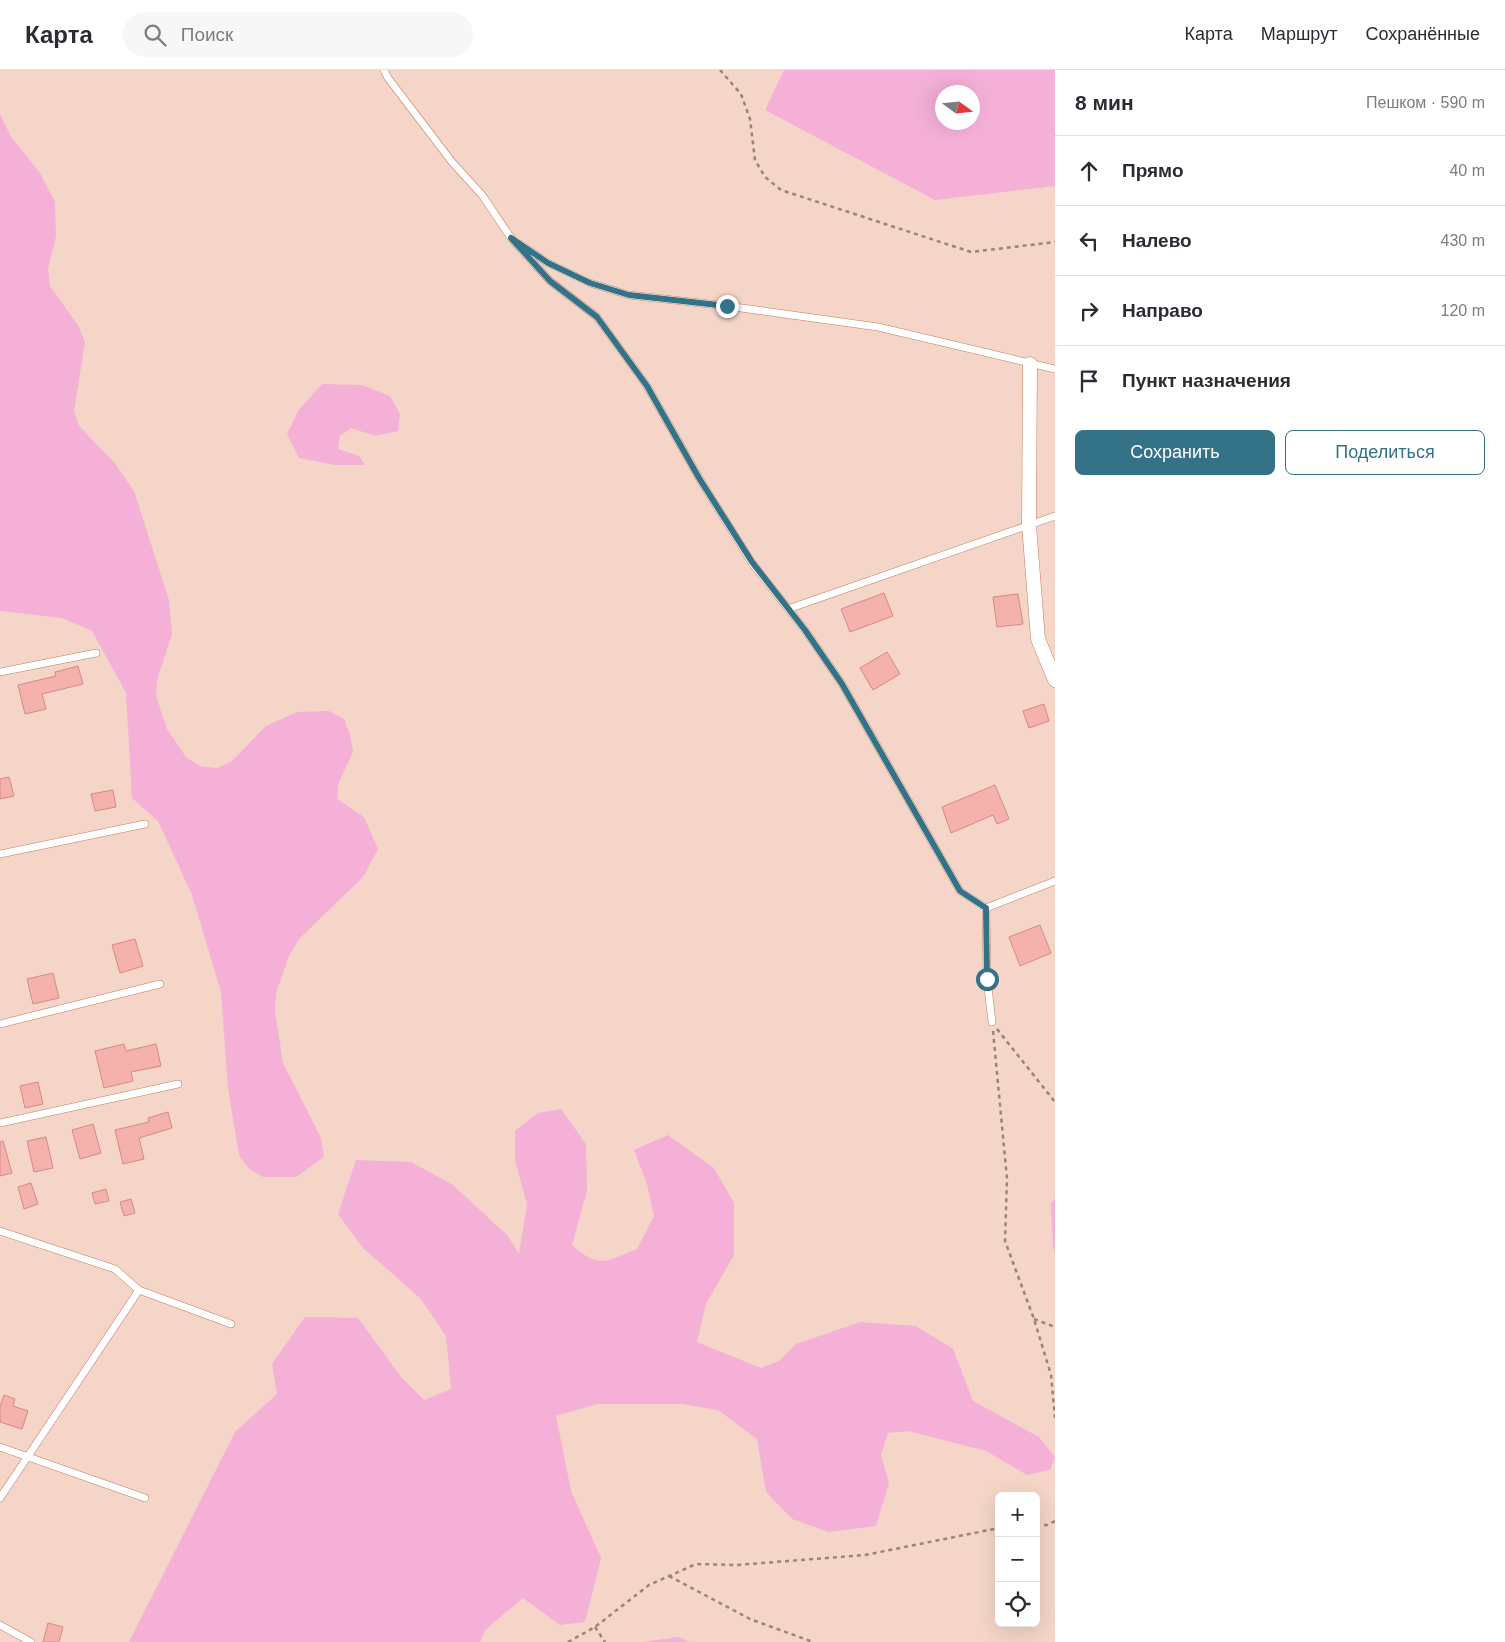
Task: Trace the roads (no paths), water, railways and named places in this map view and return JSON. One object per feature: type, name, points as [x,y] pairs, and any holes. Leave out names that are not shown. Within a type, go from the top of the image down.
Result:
[{"type":"street","points":[[1030,364],[1029,525],[1038,639],[1055,680]]},
{"type":"lane","points":[[384,70],[388,78],[452,162],[482,195],[511,238],[550,281],[597,317],[647,386],[699,478],[752,562],[842,684],[960,891],[986,908]]},
{"type":"lane","points":[[511,238],[548,263],[590,283],[629,295],[727,306],[878,327],[1055,370]]},
{"type":"lane","points":[[788,609],[1055,516]]},
{"type":"lane","points":[[0,672],[96,653]]},
{"type":"lane","points":[[0,854],[145,824]]},
{"type":"lane","points":[[986,908],[1055,881]]},
{"type":"lane","points":[[986,908],[987,979],[992,1022]]},
{"type":"lane","points":[[0,1024],[160,984]]},
{"type":"lane","points":[[0,1123],[178,1084]]},
{"type":"lane","points":[[0,1231],[115,1269],[139,1290],[231,1324]]},
{"type":"lane","points":[[0,1498],[139,1290]]},
{"type":"lane","points":[[0,1447],[145,1498]]},
{"type":"lane","points":[[0,1625],[31,1642]]}]
